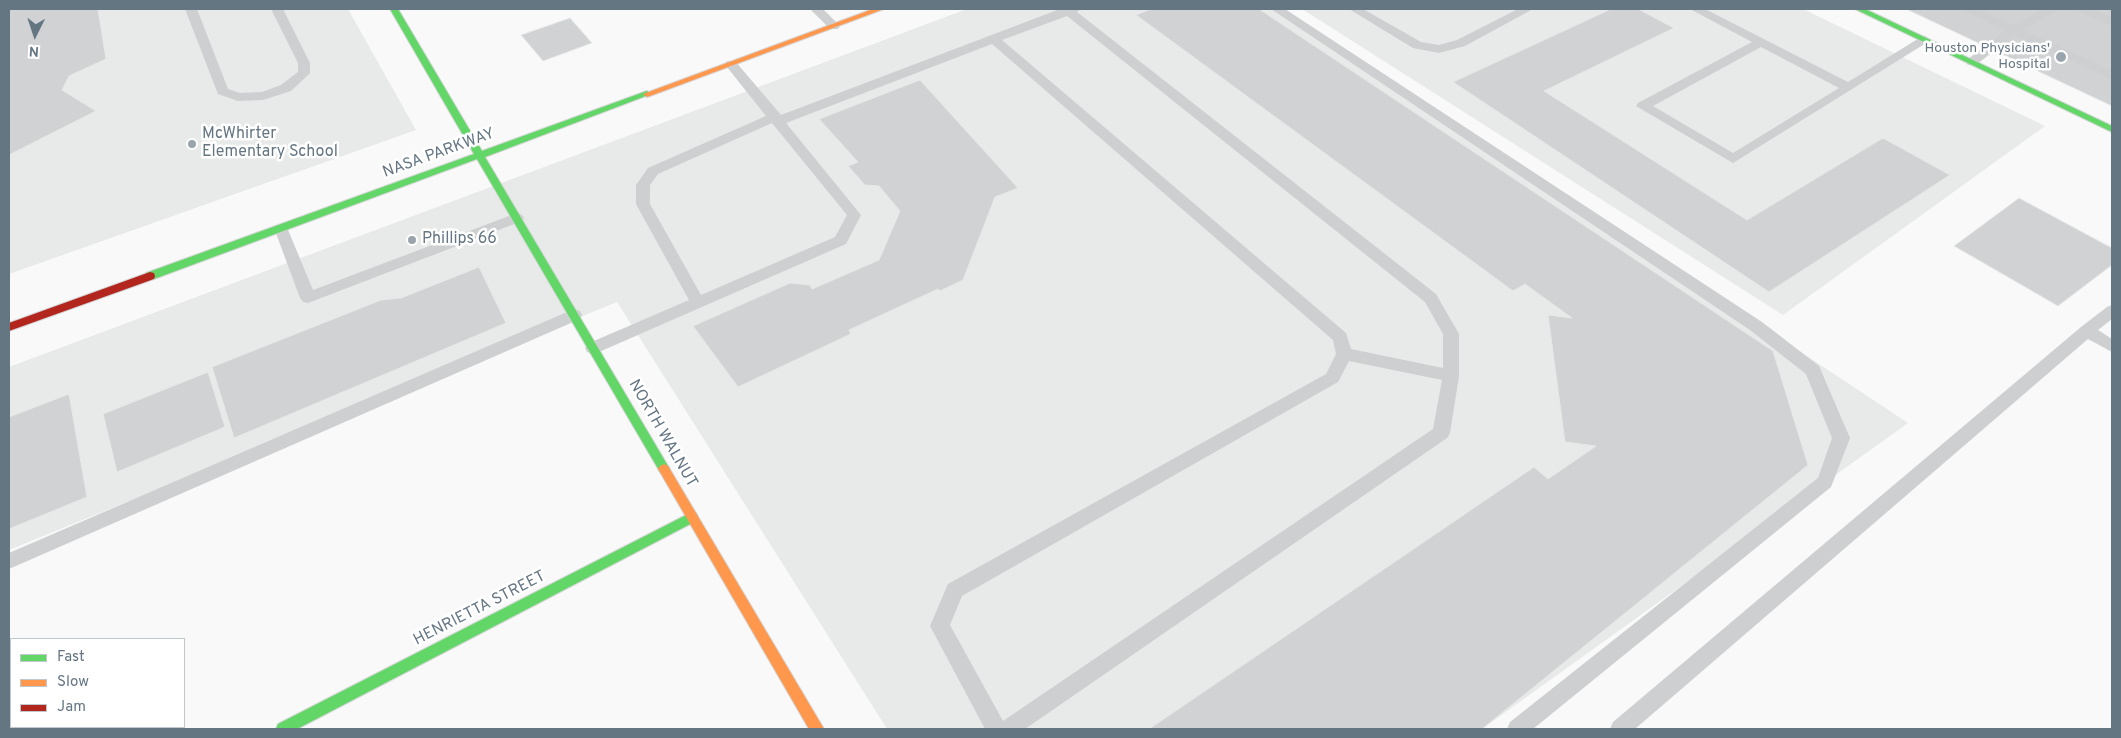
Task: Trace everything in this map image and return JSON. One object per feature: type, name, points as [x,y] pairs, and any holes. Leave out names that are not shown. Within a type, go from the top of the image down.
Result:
[{"type":"street","name":"NORTH WALNUT","points":[[394,9],[817,729]]},
{"type":"street","name":"NASA PARKWAY","points":[[9,327],[880,9]]},
{"type":"street","points":[[1859,9],[2112,129]]},
{"type":"street","name":"HENRIETTA STREET","points":[[282,729],[692,517]]},
{"type":"lane","points":[[191,9],[223,91],[238,97],[263,96],[286,88],[304,73],[304,63],[277,9]]},
{"type":"lane","points":[[816,9],[834,26]]},
{"type":"lane","points":[[698,302],[643,204],[643,185],[653,170],[776,119],[1070,9],[1431,298],[1451,334],[1452,376],[1441,433],[1016,727]]},
{"type":"lane","points":[[1277,9],[1756,326],[1813,370],[1842,438],[1825,482],[1516,729]]},
{"type":"lane","points":[[1355,9],[1417,45],[1439,49],[1461,44],[1527,9]]},
{"type":"lane","points":[[1696,9],[1848,87]]},
{"type":"lane","points":[[1967,9],[2112,75]]},
{"type":"lane","points":[[1972,62],[2013,30],[2052,9]]},
{"type":"lane","points":[[2083,9],[2112,22]]},
{"type":"lane","points":[[994,38],[1016,60],[1340,337],[1344,354],[1332,378],[955,590],[940,626],[996,729]]},
{"type":"lane","points":[[1761,42],[1643,106],[1733,159],[1924,40]]},
{"type":"lane","points":[[593,348],[841,240],[854,215],[731,64]]},
{"type":"lane","points":[[281,228],[308,298],[517,218]]},
{"type":"lane","points":[[1620,729],[2112,311]]},
{"type":"lane","points":[[9,561],[574,315]]},
{"type":"lane","points":[[2087,332],[2112,346]]},
{"type":"lane","points":[[1344,354],[1452,376]]},
{"type":"shaded area","name":"McWhirter Elementary School","points":[[9,9],[348,9],[416,130],[9,274]]},
{"type":"shaded area","points":[[967,9],[1284,9],[1908,423],[1482,729],[887,729],[617,302],[9,550],[9,367]]},
{"type":"shaded area","points":[[1302,9],[1803,9],[2045,126],[1783,315]]},
{"type":"building","points":[[9,9],[98,9],[106,59],[69,76],[62,90],[96,111],[9,155]]},
{"type":"building","points":[[1151,9],[1259,9],[1773,351],[1808,465],[1482,729],[1149,729],[1534,467],[1548,479],[1596,446],[1565,442],[1548,315],[1572,318],[1525,284],[1513,291],[1136,15]]},
{"type":"building","points":[[1611,9],[1638,9],[1674,28],[1544,91],[1747,220],[1883,138],[1950,175],[1769,292],[1453,82]]},
{"type":"building","name":"Houston Physicians' Hospital","points":[[1906,9],[2112,9],[2112,106]]},
{"type":"building","points":[[570,18],[592,43],[543,61],[521,35]]},
{"type":"building","points":[[920,80],[1018,188],[995,197],[963,280],[940,291],[938,289],[849,330],[851,334],[738,387],[693,326],[790,283],[810,285],[812,289],[879,260],[900,211],[879,186],[865,185],[848,166],[858,162],[819,119]]},
{"type":"building","points":[[2019,198],[2112,248],[2112,265],[2058,306],[1954,246]]},
{"type":"building","points":[[479,267],[506,323],[234,438],[212,367],[381,300],[401,298]]},
{"type":"building","points":[[208,372],[225,427],[117,472],[103,414]]},
{"type":"building","points":[[69,394],[87,497],[9,529],[9,417]]},
{"type":"traffic: fast","points":[[394,9],[664,469]]},
{"type":"traffic: fast","points":[[1859,9],[2112,129]]},
{"type":"traffic: fast","points":[[150,276],[647,94]]},
{"type":"traffic: fast","points":[[283,729],[692,517]]},
{"type":"traffic: slow","points":[[647,94],[880,9]]},
{"type":"traffic: slow","points":[[664,469],[817,729]]},
{"type":"traffic: jam","points":[[9,327],[150,276]]},
{"type":"place","name":"Houston Physicians' Hospital","points":[[2061,57]]},
{"type":"place","name":"McWhirter Elementary School","points":[[192,144]]},
{"type":"place","name":"Phillips 66","points":[[412,240]]}]
